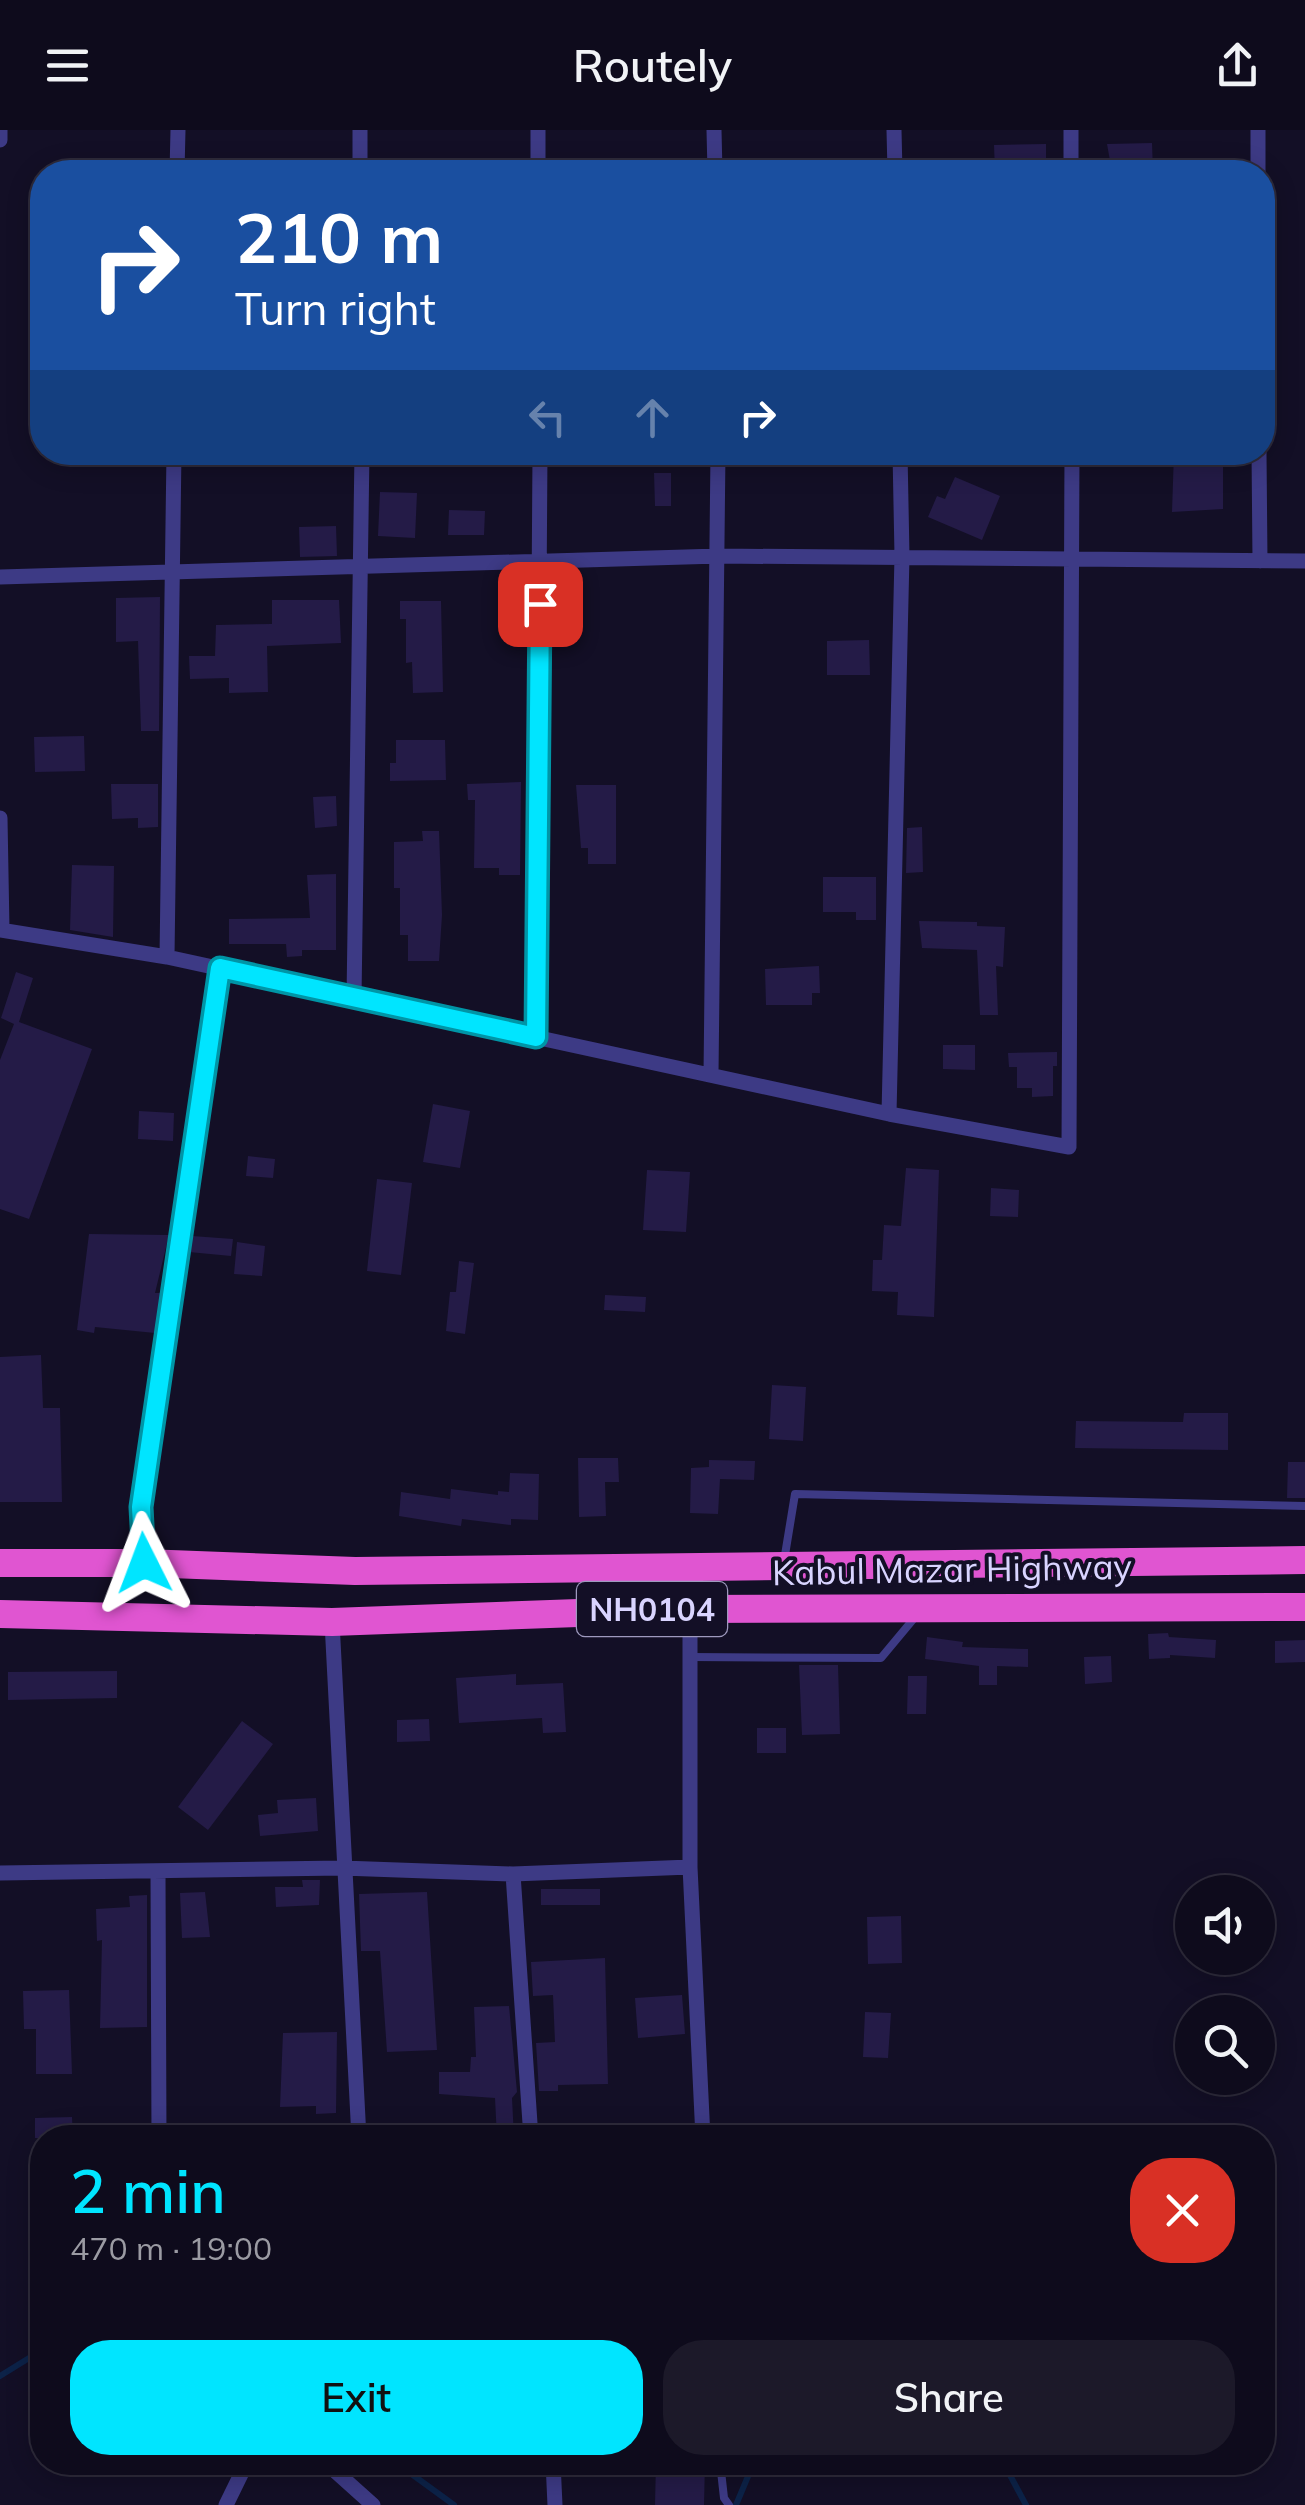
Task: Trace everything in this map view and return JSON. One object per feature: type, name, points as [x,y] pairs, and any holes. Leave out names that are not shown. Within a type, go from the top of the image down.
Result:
[{"type":"highway","name":"Kabul Mazar Highway","points":[[0,1563],[144,1563],[356,1571],[1305,1560]]},
{"type":"highway","name":"Kabul Mazar Highway","points":[[0,1614],[332,1622],[690,1608],[1305,1606]]},
{"type":"street","points":[[0,130],[0,140]]},
{"type":"street","points":[[177,160],[178,130]]},
{"type":"street","points":[[360,130],[360,160]]},
{"type":"street","points":[[538,130],[538,160]]},
{"type":"street","points":[[714,130],[714,160]]},
{"type":"street","points":[[894,130],[895,160]]},
{"type":"street","points":[[1072,130],[1072,160]]},
{"type":"street","points":[[1258,130],[1258,160]]},
{"type":"street","points":[[167,957],[174,465]]},
{"type":"street","points":[[354,998],[362,465]]},
{"type":"street","points":[[536,1037],[540,465]]},
{"type":"street","points":[[712,1075],[718,465]]},
{"type":"street","points":[[889,1114],[902,556],[900,465]]},
{"type":"street","points":[[0,818],[1,930],[167,957],[889,1114],[1070,1148],[1072,465]]},
{"type":"street","points":[[1259,465],[1260,561]]},
{"type":"street","points":[[0,577],[720,556],[1305,561]]},
{"type":"street","points":[[144,1563],[141,1507],[220,968]]},
{"type":"street","points":[[690,1608],[690,1867],[702,2125]]},
{"type":"street","points":[[332,1622],[358,2125]]},
{"type":"street","points":[[0,1872],[342,1868],[513,1874],[690,1867]]},
{"type":"street","points":[[158,1872],[159,2125]]},
{"type":"street","points":[[513,1874],[529,2125]]},
{"type":"street","points":[[226,2505],[240,2475]]},
{"type":"street","points":[[340,2475],[373,2505]]},
{"type":"street","points":[[553,2475],[556,2505]]},
{"type":"lane","points":[[783,1565],[795,1494],[1305,1506]]},
{"type":"lane","points":[[690,1657],[881,1658],[925,1606]]},
{"type":"lane","points":[[722,2475],[727,2501]]},
{"type":"building","points":[[1152,143],[1153,160],[1110,160],[1107,144]]},
{"type":"building","points":[[1046,144],[1046,160],[995,160],[994,145]]},
{"type":"building","points":[[1174,465],[1223,465],[1223,509],[1172,512]]},
{"type":"building","points":[[654,473],[671,473],[671,506],[655,506]]},
{"type":"building","points":[[955,477],[1000,496],[982,540],[928,517],[937,496],[945,499]]},
{"type":"building","points":[[380,492],[417,493],[415,538],[378,536]]},
{"type":"building","points":[[449,510],[485,511],[484,535],[448,535]]},
{"type":"building","points":[[336,526],[337,556],[300,557],[299,527]]},
{"type":"building","points":[[160,597],[159,731],[141,731],[138,641],[116,642],[116,598]]},
{"type":"building","points":[[272,600],[339,600],[341,643],[267,646],[268,692],[229,693],[229,678],[190,679],[189,656],[215,656],[216,625],[272,624]]},
{"type":"building","points":[[400,601],[441,601],[443,692],[413,693],[412,662],[406,663],[406,619],[400,619]]},
{"type":"building","points":[[869,640],[870,675],[827,675],[827,641]]},
{"type":"building","points":[[84,736],[85,771],[35,772],[34,737]]},
{"type":"building","points":[[396,740],[445,740],[446,780],[390,781],[390,763],[396,763]]},
{"type":"building","points":[[521,782],[520,875],[499,875],[499,868],[474,868],[475,800],[468,800],[467,784]]},
{"type":"building","points":[[111,784],[158,784],[158,827],[138,828],[138,818],[112,819]]},
{"type":"building","points":[[576,785],[616,785],[616,864],[588,864],[588,848],[581,848]]},
{"type":"building","points":[[336,796],[337,826],[315,828],[313,797]]},
{"type":"building","points":[[922,827],[923,872],[906,873],[907,828]]},
{"type":"building","points":[[422,831],[439,831],[439,961],[408,961],[408,935],[400,935],[400,888],[394,888],[394,842],[423,841]]},
{"type":"building","points":[[72,865],[114,866],[113,937],[70,930]]},
{"type":"building","points":[[336,874],[336,950],[302,950],[302,956],[287,957],[286,944],[229,944],[229,919],[310,918],[307,875]]},
{"type":"building","points":[[823,877],[876,877],[876,920],[856,920],[856,912],[823,912]]},
{"type":"building","points":[[919,921],[977,922],[977,926],[1005,927],[1003,967],[996,966],[998,1015],[980,1015],[977,950],[922,948]]},
{"type":"building","points":[[819,966],[820,993],[812,993],[812,1005],[766,1005],[765,969]]},
{"type":"building","points":[[16,972],[33,978],[19,1022],[92,1049],[29,1219],[0,1209],[0,1060],[14,1024],[1,1018]]},
{"type":"building","points":[[943,1045],[975,1045],[975,1070],[943,1069]]},
{"type":"building","points":[[1057,1052],[1053,1096],[1032,1097],[1032,1088],[1017,1088],[1017,1067],[1009,1067],[1008,1053]]},
{"type":"building","points":[[433,1104],[470,1111],[460,1168],[423,1162]]},
{"type":"building","points":[[139,1111],[174,1113],[173,1141],[138,1139]]},
{"type":"building","points":[[248,1156],[275,1159],[273,1178],[246,1176]]},
{"type":"building","points":[[906,1168],[939,1170],[934,1317],[897,1315],[898,1292],[872,1291],[873,1260],[882,1260],[884,1225],[901,1226]]},
{"type":"building","points":[[647,1170],[690,1172],[686,1232],[643,1230]]},
{"type":"building","points":[[377,1179],[412,1183],[401,1275],[367,1271]]},
{"type":"building","points":[[991,1188],[1019,1190],[1018,1217],[990,1216]]},
{"type":"building","points":[[89,1234],[169,1235],[155,1293],[161,1293],[155,1333],[95,1327],[94,1333],[77,1330]]},
{"type":"building","points":[[192,1236],[233,1239],[231,1256],[189,1252]]},
{"type":"building","points":[[237,1242],[265,1246],[262,1276],[234,1274]]},
{"type":"building","points":[[459,1261],[474,1263],[465,1334],[446,1331],[450,1292],[456,1292]]},
{"type":"building","points":[[605,1295],[646,1297],[645,1312],[604,1310]]},
{"type":"building","points":[[41,1355],[43,1408],[60,1408],[62,1502],[0,1502],[0,1357]]},
{"type":"building","points":[[772,1385],[806,1387],[803,1441],[769,1439]]},
{"type":"building","points":[[1184,1413],[1228,1413],[1228,1450],[1075,1448],[1076,1421],[1183,1422]]},
{"type":"building","points":[[578,1458],[618,1458],[619,1482],[605,1482],[606,1516],[579,1517]]},
{"type":"building","points":[[709,1460],[755,1461],[754,1480],[720,1479],[718,1514],[690,1513],[691,1468],[709,1467]]},
{"type":"building","points":[[1288,1462],[1305,1462],[1305,1498],[1287,1498]]},
{"type":"building","points":[[510,1473],[539,1474],[538,1520],[511,1519],[511,1525],[462,1519],[461,1526],[399,1516],[401,1492],[450,1499],[451,1489],[498,1495],[498,1491],[509,1492]]},
{"type":"building","points":[[1168,1633],[1169,1637],[1216,1640],[1215,1658],[1170,1655],[1149,1659],[1148,1634]]},
{"type":"building","points":[[927,1637],[963,1642],[962,1647],[1028,1649],[1028,1667],[997,1666],[997,1685],[979,1685],[979,1666],[925,1659]]},
{"type":"building","points":[[1305,1640],[1305,1662],[1275,1663],[1275,1641]]},
{"type":"building","points":[[1111,1656],[1112,1682],[1085,1684],[1084,1657]]},
{"type":"building","points":[[799,1665],[838,1665],[840,1734],[802,1735]]},
{"type":"building","points":[[117,1671],[117,1698],[8,1700],[8,1672]]},
{"type":"building","points":[[516,1674],[516,1685],[563,1683],[566,1732],[543,1733],[542,1718],[459,1723],[456,1678]]},
{"type":"building","points":[[908,1676],[927,1676],[926,1714],[907,1714]]},
{"type":"building","points":[[429,1719],[430,1741],[397,1742],[397,1720]]},
{"type":"building","points":[[242,1721],[273,1744],[208,1830],[178,1807]]},
{"type":"building","points":[[757,1728],[786,1728],[786,1753],[757,1753]]},
{"type":"building","points":[[316,1798],[318,1831],[260,1836],[258,1815],[278,1813],[277,1800]]},
{"type":"building","points":[[302,1880],[320,1880],[319,1905],[276,1907],[275,1887],[303,1887]]},
{"type":"building","points":[[541,1889],[600,1889],[600,1905],[541,1905]]},
{"type":"building","points":[[205,1892],[210,1937],[182,1938],[180,1893]]},
{"type":"building","points":[[427,1892],[437,2050],[387,2052],[380,1951],[361,1951],[359,1894]]},
{"type":"building","points":[[147,1895],[147,2027],[100,2028],[102,1940],[97,1941],[96,1909],[130,1907],[129,1896]]},
{"type":"building","points":[[901,1916],[902,1963],[868,1964],[867,1917]]},
{"type":"building","points":[[605,1958],[608,2084],[558,2085],[558,2091],[539,2091],[536,2043],[555,2042],[553,1995],[533,1996],[531,1962]]},
{"type":"building","points":[[69,1990],[72,2074],[36,2074],[36,2029],[24,2029],[23,1991]]},
{"type":"building","points":[[682,1995],[685,2034],[638,2038],[635,1998]]},
{"type":"building","points":[[509,2006],[517,2092],[512,2098],[513,2125],[496,2125],[495,2098],[439,2094],[439,2072],[470,2072],[471,2057],[476,2057],[474,2007]]},
{"type":"building","points":[[865,2012],[891,2013],[888,2058],[863,2057]]},
{"type":"building","points":[[337,2032],[336,2113],[316,2114],[316,2106],[280,2107],[283,2033]]},
{"type":"building","points":[[72,2117],[72,2125],[35,2125],[35,2118]]},
{"type":"building","points":[[28,2251],[30,2251],[30,2301]]},
{"type":"building","points":[[656,2475],[705,2475],[704,2505],[655,2505]]},
{"type":"waterway","points":[[0,2376],[30,2357]]},
{"type":"waterway","points":[[413,2475],[454,2505]]},
{"type":"waterway","points":[[736,2505],[749,2475]]},
{"type":"waterway","points":[[1010,2475],[1026,2505]]},
{"type":"route","points":[[144,1563],[141,1507],[220,968],[536,1037],[540,604]]}]
